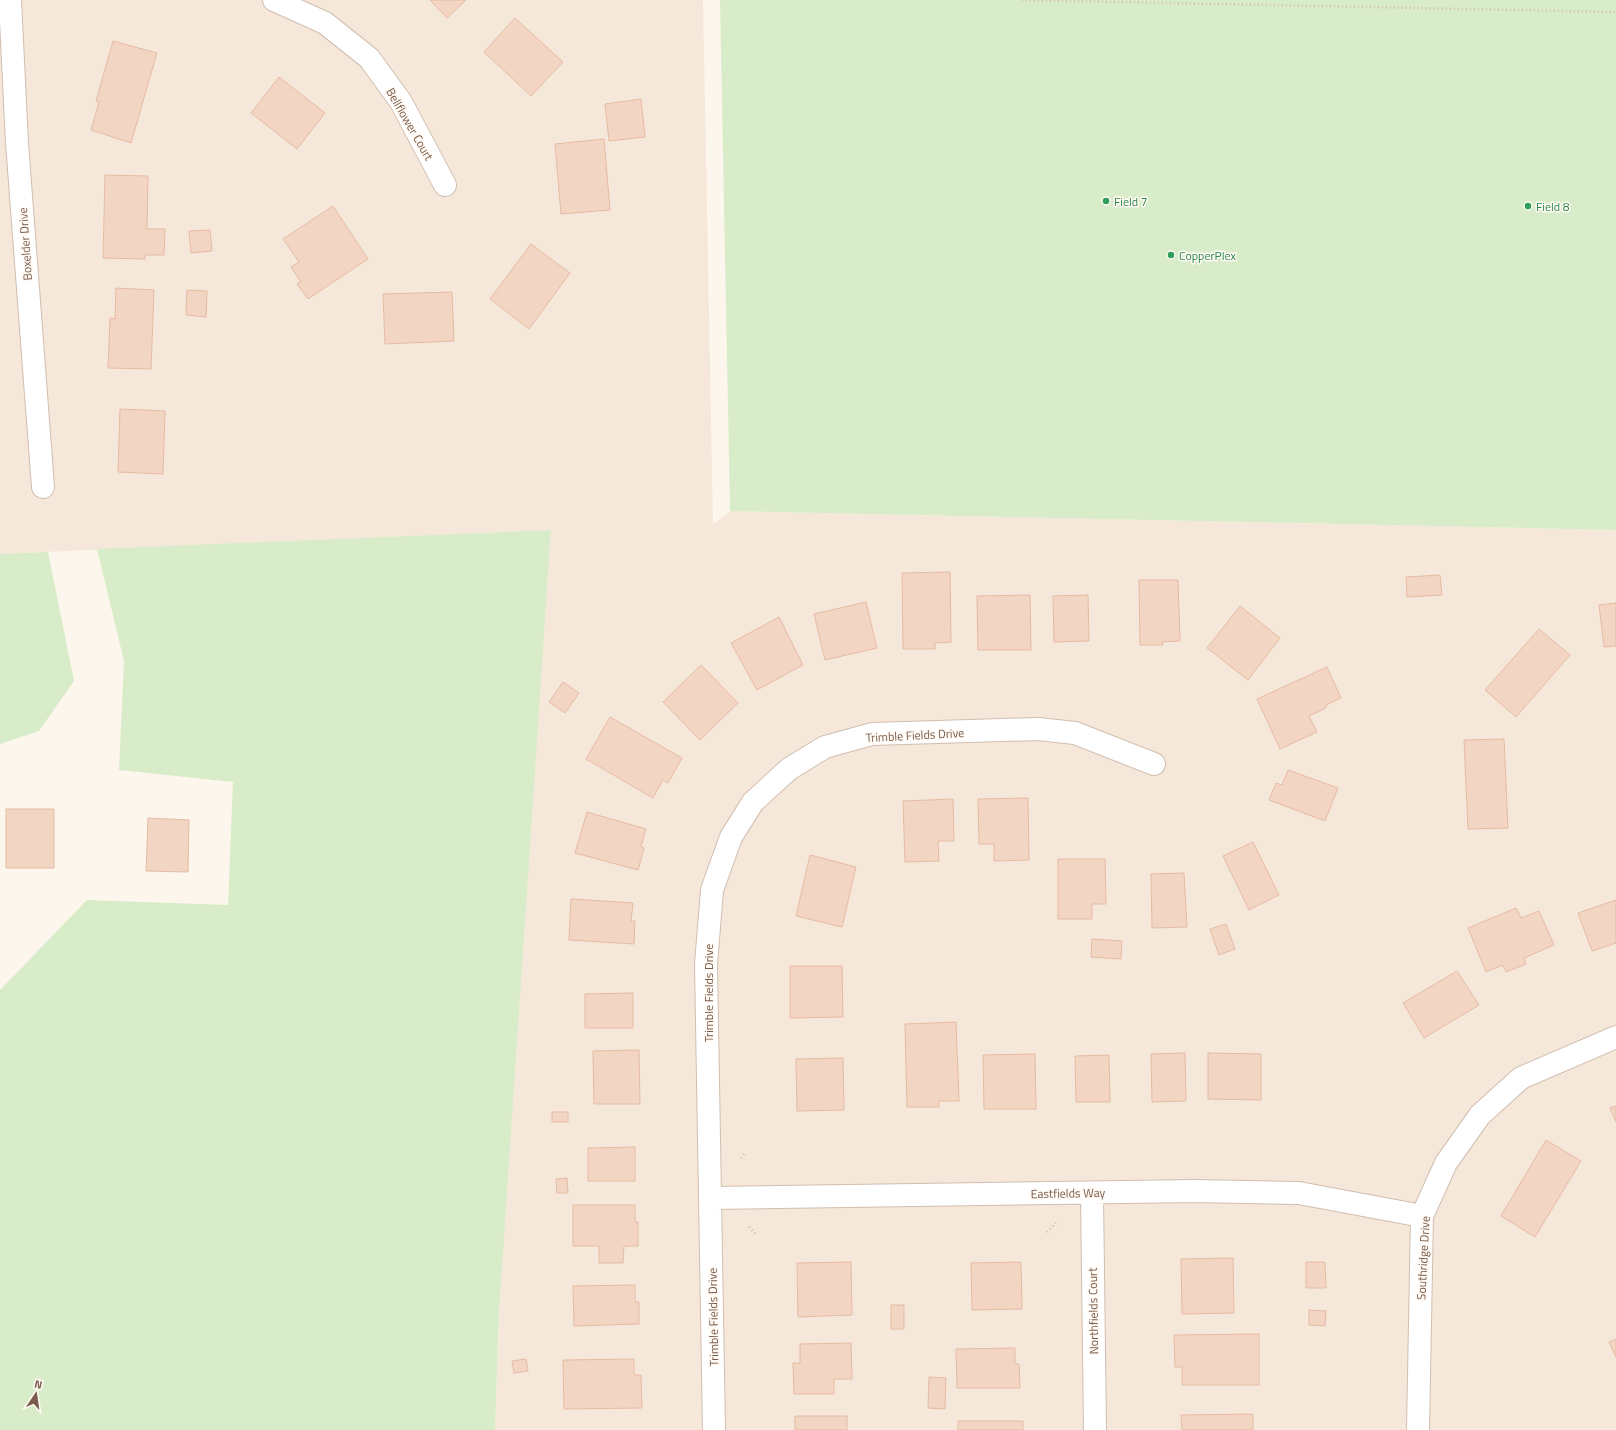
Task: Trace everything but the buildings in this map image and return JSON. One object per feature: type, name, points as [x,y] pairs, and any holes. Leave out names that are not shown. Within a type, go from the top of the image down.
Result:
[{"type":"street","name":"Boxelder Drive","points":[[10,0],[17,143],[43,487]]},
{"type":"street","name":"Bellflower Court","points":[[274,0],[326,23],[369,58],[401,102],[445,185]]},
{"type":"street","name":"Trimble Fields Drive","points":[[714,1430],[706,964],[712,890],[731,837],[753,802],[789,769],[824,747],[872,734],[1038,730],[1075,732],[1154,764]]},
{"type":"street","name":"Southridge Drive","points":[[1418,1430],[1422,1216],[1446,1163],[1480,1116],[1521,1078],[1616,1037]]},
{"type":"street","name":"Eastfields Way","points":[[711,1198],[1195,1191],[1299,1193],[1422,1216]]},
{"type":"street","name":"Northfields Court","points":[[1092,1193],[1095,1430]]},
{"type":"path","points":[[1022,0],[1616,12]]},
{"type":"path","points":[[740,1158],[746,1152]]},
{"type":"path","points":[[1047,1232],[1057,1222]]},
{"type":"path","points":[[746,1224],[757,1235]]},
{"type":"shaded area","points":[[0,0],[703,0],[713,524],[730,511],[1616,530],[1616,1430],[495,1430],[502,1242],[551,530],[0,554]]},
{"type":"green space","name":"CopperPlex","points":[[720,0],[1616,0],[1616,530],[730,511]]},
{"type":"green space","points":[[551,530],[499,1313],[495,1430],[0,1430],[0,990],[87,900],[228,905],[233,782],[119,770],[124,661],[97,549]]},
{"type":"green space","points":[[48,552],[74,681],[39,731],[0,744],[0,554]]},
{"type":"place","name":"Field 7","points":[[1106,201]]},
{"type":"place","name":"Field 8","points":[[1528,206]]},
{"type":"place","name":"CopperPlex","points":[[1171,255]]}]
